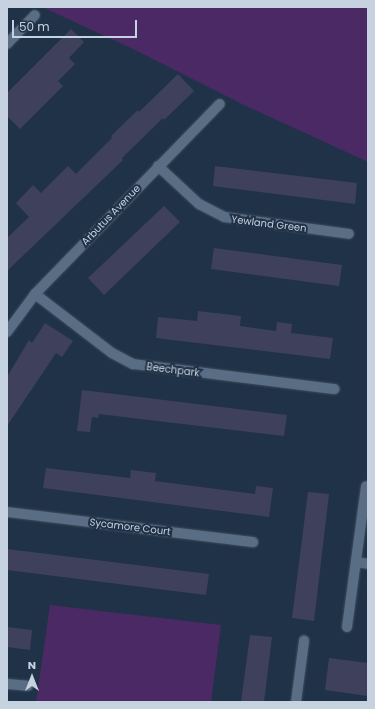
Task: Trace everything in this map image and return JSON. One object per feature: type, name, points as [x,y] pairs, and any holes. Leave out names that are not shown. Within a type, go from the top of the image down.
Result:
[{"type":"street","points":[[7,44],[35,16]]},
{"type":"street","name":"Arbutus Avenue","points":[[7,332],[34,294],[220,104]]},
{"type":"street","name":"Yewland Green","points":[[158,166],[199,204],[224,217],[349,234]]},
{"type":"street","name":"Beechpark","points":[[34,294],[112,353],[133,364],[334,389]]},
{"type":"street","points":[[347,627],[366,486]]},
{"type":"street","name":"Sycamore Court","points":[[7,512],[253,542]]},
{"type":"street","points":[[356,562],[368,564]]},
{"type":"street","points":[[296,702],[304,641]]},
{"type":"street","points":[[7,684],[28,686]]},
{"type":"shaded area","points":[[42,7],[368,7],[368,162],[242,104],[135,50]]},
{"type":"shaded area","points":[[50,605],[221,625],[211,702],[36,702]]},
{"type":"building","points":[[71,29],[84,42],[69,58],[75,64],[58,81],[63,86],[20,129],[7,116],[7,93]]},
{"type":"building","points":[[178,74],[194,91],[164,120],[163,118],[122,158],[123,160],[7,271],[7,238],[29,217],[16,203],[33,185],[41,193],[68,166],[76,174],[112,138],[111,136],[117,130],[138,110],[139,112]]},
{"type":"building","points":[[215,166],[357,183],[355,204],[213,186]]},
{"type":"building","points":[[164,206],[180,222],[104,295],[88,278]]},
{"type":"building","points":[[214,248],[342,265],[339,286],[211,269]]},
{"type":"building","points":[[198,311],[241,316],[240,326],[276,331],[277,322],[292,324],[291,333],[333,338],[330,359],[156,338],[158,317],[197,321]]},
{"type":"building","points":[[45,323],[73,341],[62,357],[56,353],[7,426],[7,377],[29,340],[32,343]]},
{"type":"building","points":[[82,390],[287,415],[284,436],[99,414],[98,418],[92,417],[90,432],[77,431]]},
{"type":"building","points":[[46,468],[130,478],[131,470],[156,473],[155,481],[255,494],[256,486],[273,488],[269,517],[43,488]]},
{"type":"building","points":[[308,492],[329,494],[314,621],[292,618]]},
{"type":"building","points":[[7,549],[209,574],[206,595],[7,570]]},
{"type":"building","points":[[7,627],[32,630],[30,650],[7,647]]},
{"type":"building","points":[[250,635],[272,637],[264,702],[241,702]]},
{"type":"building","points":[[329,658],[368,663],[368,696],[325,690]]}]
